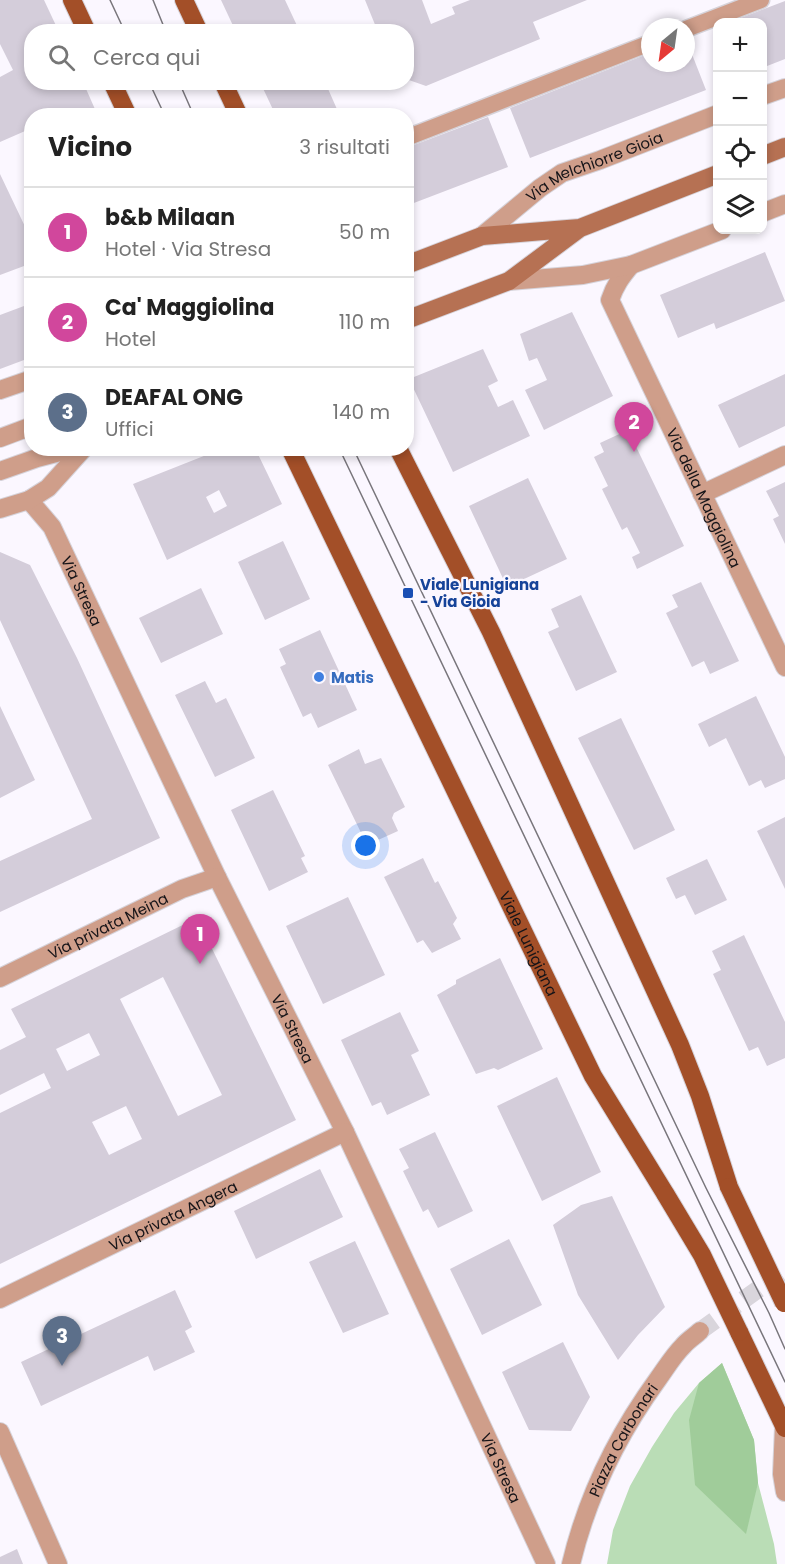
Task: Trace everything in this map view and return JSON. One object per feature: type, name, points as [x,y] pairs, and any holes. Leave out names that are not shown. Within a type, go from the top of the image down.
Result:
[{"type":"main road","points":[[72,0],[83,24]]},
{"type":"main road","points":[[184,0],[195,24]]},
{"type":"main road","points":[[116,90],[124,108]]},
{"type":"main road","points":[[227,90],[235,108]]},
{"type":"main road","points":[[767,154],[785,147]]},
{"type":"main road","name":"Via Melchiorre Gioia","points":[[414,317],[509,281],[580,228],[713,176]]},
{"type":"main road","name":"Via Melchiorre Gioia","points":[[414,262],[482,236],[580,228]]},
{"type":"main road","name":"Viale Lunigiana","points":[[294,456],[593,1077],[702,1255],[784,1428]]},
{"type":"main road","points":[[402,456],[491,632],[680,1045],[700,1096],[729,1187],[784,1304]]},
{"type":"street","points":[[767,94],[785,88]]},
{"type":"street","name":"Via Melchiorre Gioia","points":[[482,236],[540,188],[562,173],[713,116]]},
{"type":"street","points":[[767,211],[785,204]]},
{"type":"street","name":"Via Melchiorre Gioia","points":[[509,281],[583,275],[632,265],[713,234]]},
{"type":"street","name":"Via della Maggiolina","points":[[632,265],[618,280],[610,300],[785,667]]},
{"type":"street","points":[[0,390],[24,382]]},
{"type":"street","points":[[0,438],[24,429]]},
{"type":"street","points":[[702,494],[785,455]]},
{"type":"street","points":[[0,471],[45,456]]},
{"type":"street","points":[[0,509],[29,500],[48,488],[77,456]]},
{"type":"street","name":"Via Stresa","points":[[29,500],[52,527],[217,877],[345,1132],[546,1564]]},
{"type":"street","name":"Via privata Meina","points":[[0,978],[182,889],[217,877]]},
{"type":"street","name":"Via privata Angera","points":[[0,1299],[345,1132]]},
{"type":"street","name":"Piazza Carbonari","points":[[571,1564],[577,1539],[594,1494],[615,1448],[643,1400],[682,1346],[700,1331]]},
{"type":"street","points":[[784,1428],[782,1474],[785,1492]]},
{"type":"street","points":[[0,1432],[58,1564]]},
{"type":"lane","points":[[695,26],[761,0]]},
{"type":"lane","points":[[414,135],[641,47]]},
{"type":"green space","points":[[722,1363],[754,1440],[758,1483],[777,1564],[607,1564],[613,1530],[630,1486],[652,1447],[674,1413],[699,1383]]},
{"type":"green space","points":[[722,1363],[754,1440],[758,1483],[746,1534],[695,1485],[689,1420],[699,1383]]},
{"type":"building","points":[[0,0],[44,0],[55,24],[24,24],[24,90],[87,90],[94,108],[24,108],[24,132],[0,142],[0,77],[13,70],[0,44]]},
{"type":"building","points":[[221,0],[285,0],[296,24],[232,24]]},
{"type":"building","points":[[365,0],[422,0],[431,24],[455,14],[452,7],[470,0],[587,0],[533,22],[540,39],[426,86],[414,82],[414,24],[375,24]]},
{"type":"building","points":[[785,1],[785,59],[767,66],[767,18],[740,18]]},
{"type":"building","points":[[641,57],[641,72],[695,72],[695,62],[706,90],[530,158],[510,108]]},
{"type":"building","points":[[264,90],[329,90],[336,108],[272,108]]},
{"type":"building","points":[[488,117],[508,167],[414,203],[414,145]]},
{"type":"building","points":[[0,174],[24,224],[24,266],[0,275]]},
{"type":"building","points":[[765,252],[785,301],[716,329],[714,323],[678,338],[660,295]]},
{"type":"building","points":[[24,306],[24,360],[0,369],[0,315]]},
{"type":"building","points":[[572,312],[613,396],[544,430],[525,390],[547,380],[537,358],[529,361],[520,334]]},
{"type":"building","points":[[483,349],[498,381],[488,386],[498,407],[513,400],[530,436],[453,472],[414,390],[414,377]]},
{"type":"building","points":[[785,374],[785,426],[739,448],[718,405]]},
{"type":"building","points":[[628,430],[684,546],[637,569],[632,557],[640,553],[627,527],[622,530],[602,489],[608,486],[594,457],[604,452],[600,443]]},
{"type":"building","points":[[204,456],[259,456],[282,504],[167,560],[133,484]],"holes":[[[219,490],[227,506],[214,513],[206,497]]]},
{"type":"building","points":[[528,478],[567,559],[507,587],[469,506]]},
{"type":"building","points":[[785,482],[785,544],[773,519],[779,516],[766,491]]},
{"type":"building","points":[[283,541],[310,599],[265,620],[238,562]]},
{"type":"building","points":[[0,552],[30,565],[77,658],[160,838],[0,912],[0,861],[92,819],[0,620]]},
{"type":"building","points":[[701,582],[739,661],[710,674],[704,661],[692,667],[666,613],[678,607],[672,595]]},
{"type":"building","points":[[201,588],[223,634],[161,663],[139,618]]},
{"type":"building","points":[[581,595],[617,672],[576,691],[548,632],[559,627],[551,609]]},
{"type":"building","points":[[320,630],[357,710],[318,728],[311,713],[303,717],[280,667],[286,664],[279,649]]},
{"type":"building","points":[[205,681],[216,703],[226,698],[255,758],[215,777],[175,695]]},
{"type":"building","points":[[756,696],[785,757],[785,779],[765,788],[761,780],[749,786],[726,738],[709,747],[698,724]]},
{"type":"building","points":[[0,706],[35,780],[0,798]]},
{"type":"building","points":[[621,718],[675,830],[634,850],[578,738]]},
{"type":"building","points":[[359,749],[365,764],[381,758],[405,807],[394,813],[392,818],[398,831],[367,845],[328,765]]},
{"type":"building","points":[[273,790],[305,856],[301,858],[308,872],[269,891],[231,810]]},
{"type":"building","points":[[785,817],[785,889],[757,831]]},
{"type":"building","points":[[423,858],[435,883],[438,881],[457,918],[453,924],[461,939],[432,953],[423,940],[417,943],[384,877]]},
{"type":"building","points":[[707,859],[727,900],[695,915],[685,895],[676,899],[666,878]]},
{"type":"building","points":[[348,897],[385,975],[323,1004],[286,926]]},
{"type":"building","points":[[197,918],[296,1120],[0,1264],[0,1113],[51,1088],[44,1073],[0,1095],[0,1050],[26,1037],[11,1009]],"holes":[[[163,977],[222,1095],[178,1116],[120,999]],[[89,1033],[100,1055],[67,1071],[56,1049]],[[126,1106],[142,1139],[109,1155],[92,1122]]]},
{"type":"building","points":[[744,935],[785,1022],[785,1058],[767,1066],[758,1047],[749,1051],[713,974],[721,970],[712,951]]},
{"type":"building","points":[[500,958],[543,1049],[498,1070],[494,1068],[476,1074],[437,995],[456,984],[456,980]]},
{"type":"building","points":[[400,1012],[419,1051],[411,1055],[430,1095],[387,1115],[381,1102],[372,1106],[341,1040]]},
{"type":"building","points":[[557,1077],[601,1172],[542,1201],[497,1106]]},
{"type":"building","points":[[435,1132],[473,1211],[438,1228],[428,1209],[423,1212],[403,1171],[409,1168],[399,1149]]},
{"type":"building","points":[[320,1169],[343,1217],[256,1259],[234,1211]]},
{"type":"building","points":[[612,1196],[665,1307],[618,1360],[578,1295],[553,1225],[581,1205]]},
{"type":"building","points":[[509,1239],[542,1305],[482,1335],[450,1269]]},
{"type":"building","points":[[355,1241],[389,1314],[343,1333],[309,1262]]},
{"type":"building","points":[[175,1290],[192,1327],[185,1331],[195,1352],[154,1371],[148,1356],[41,1406],[21,1362]]},
{"type":"building","points":[[563,1342],[590,1397],[571,1431],[529,1430],[502,1372]]},
{"type":"building","points":[[17,1549],[23,1564],[0,1564],[0,1557]]},
{"type":"tunnel","points":[[700,1331],[785,1270]]},
{"type":"tram line","points":[[110,0],[121,24]]},
{"type":"tram line","points":[[153,0],[163,24]]},
{"type":"tram line","points":[[153,90],[161,108]]},
{"type":"tram line","points":[[183,90],[190,108]]},
{"type":"tram line","points":[[343,456],[785,1382]]},
{"type":"tram line","points":[[357,456],[785,1349]]},
{"type":"place","name":"Ca' Maggiolina","points":[[634,452]]},
{"type":"place","name":"Viale Lunigiana - Via Gioia","points":[[408,593]]},
{"type":"place","name":"Matis","points":[[319,677]]},
{"type":"place","name":"b&b Milaan","points":[[200,964]]},
{"type":"place","name":"DEAFAL ONG","points":[[62,1366]]}]
